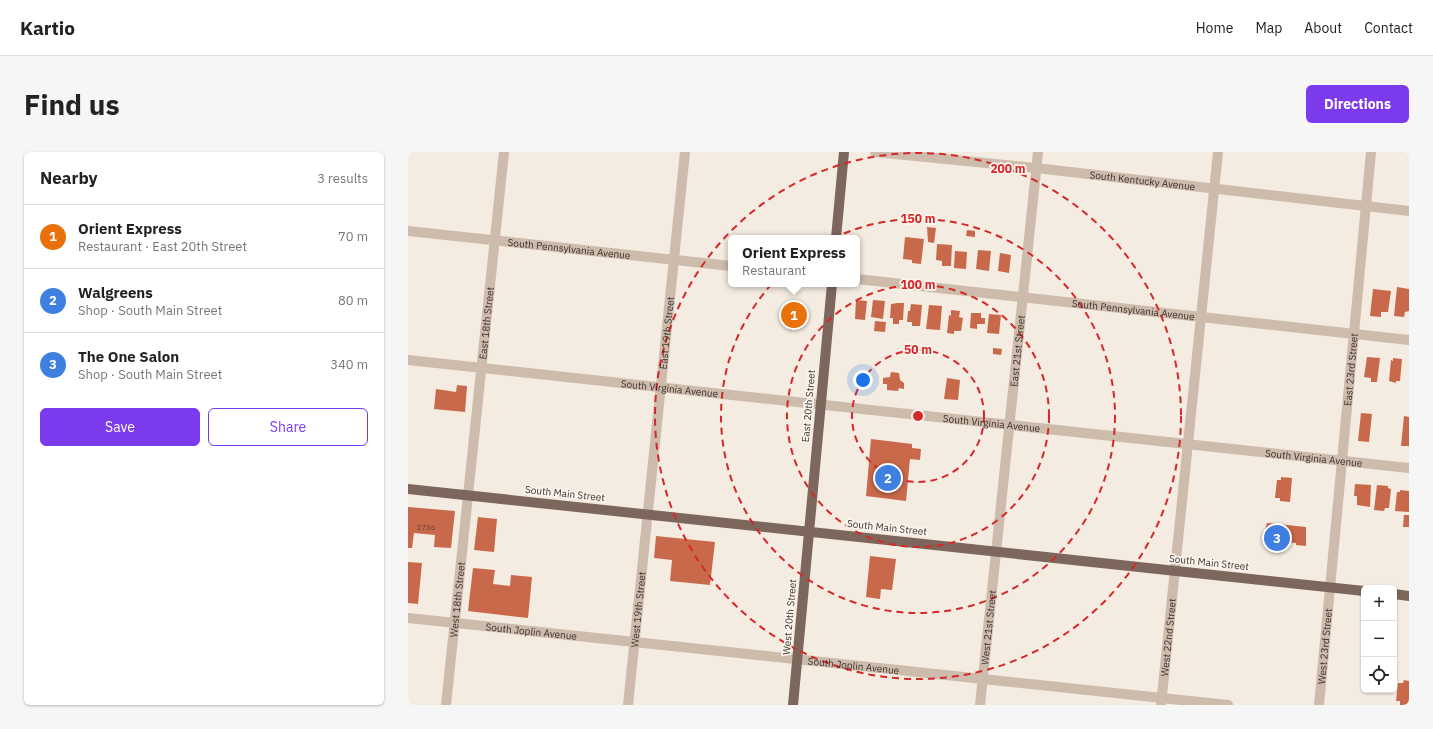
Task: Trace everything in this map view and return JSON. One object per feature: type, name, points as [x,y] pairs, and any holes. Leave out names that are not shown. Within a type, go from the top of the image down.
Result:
[{"type":"main road","points":[[836,235],[844,152]]},
{"type":"main road","name":"East 20th Street","points":[[809,531],[832,287]]},
{"type":"main road","name":"South Main Street","points":[[408,489],[1361,591]]},
{"type":"main road","name":"West 20th Street","points":[[793,705],[809,531]]},
{"type":"main road","points":[[1397,594],[1409,596]]},
{"type":"street","name":"East 18th Street","points":[[468,495],[480,368],[504,152]]},
{"type":"street","name":"East 19th Street","points":[[647,514],[685,152]]},
{"type":"street","name":"South Kentucky Avenue","points":[[875,152],[1036,168],[1409,211]]},
{"type":"street","name":"East 21st Street","points":[[995,551],[1038,152]]},
{"type":"street","name":"West 22nd Street","points":[[1162,701],[1174,570],[1218,152]]},
{"type":"street","name":"East 23rd Street","points":[[1330,587],[1370,152]]},
{"type":"street","name":"South Pennsylvania Avenue","points":[[408,231],[728,266]]},
{"type":"street","name":"South Pennsylvania Avenue","points":[[860,279],[1409,340]]},
{"type":"street","name":"South Virginia Avenue","points":[[408,360],[1409,468]]},
{"type":"street","name":"West 18th Street","points":[[446,705],[468,495]]},
{"type":"street","name":"West 19th Street","points":[[628,705],[647,514]]},
{"type":"street","name":"West 21st Street","points":[[980,705],[995,551]]},
{"type":"street","name":"West 23rd Street","points":[[1319,705],[1330,587]]},
{"type":"street","name":"South Joplin Avenue","points":[[408,618],[982,678],[1162,701],[1228,705]]},
{"type":"building","points":[[927,227],[936,228],[934,243],[928,242]]},
{"type":"building","points":[[967,230],[975,231],[975,237],[966,236]]},
{"type":"building","points":[[905,237],[924,239],[921,264],[912,263],[912,260],[903,259]]},
{"type":"building","points":[[937,244],[952,245],[951,266],[942,266],[942,261],[936,260]]},
{"type":"building","points":[[978,250],[991,251],[989,271],[976,269]]},
{"type":"building","points":[[955,251],[967,252],[966,269],[954,268]]},
{"type":"building","points":[[1000,253],[1011,255],[1009,273],[998,271]]},
{"type":"building","points":[[1397,287],[1409,289],[1409,311],[1405,312],[1404,317],[1394,316]]},
{"type":"building","points":[[1373,289],[1391,291],[1388,312],[1381,312],[1381,317],[1370,316]]},
{"type":"building","points":[[856,300],[867,301],[865,320],[855,319]]},
{"type":"building","points":[[873,300],[885,301],[883,319],[871,317]]},
{"type":"building","points":[[904,303],[903,320],[899,320],[899,324],[893,324],[893,318],[890,318],[891,304]]},
{"type":"building","points":[[911,304],[922,305],[920,326],[912,326],[912,322],[907,322],[908,311],[910,311]]},
{"type":"building","points":[[929,305],[942,306],[940,330],[926,329]]},
{"type":"building","points":[[951,310],[960,311],[959,317],[963,318],[961,331],[954,331],[954,334],[947,333]]},
{"type":"building","points":[[971,313],[981,313],[981,318],[985,318],[985,324],[977,324],[977,329],[970,328]]},
{"type":"building","points":[[989,314],[1001,315],[999,334],[987,333]]},
{"type":"building","points":[[875,321],[886,322],[885,332],[874,331]]},
{"type":"building","points":[[993,348],[1002,349],[1001,355],[993,354]]},
{"type":"building","points":[[1367,357],[1380,358],[1377,382],[1371,382],[1371,378],[1364,377]]},
{"type":"building","points":[[1393,358],[1402,359],[1400,381],[1396,381],[1396,383],[1389,381],[1391,360],[1393,361]]},
{"type":"building","points":[[891,372],[899,373],[900,380],[904,383],[904,389],[899,388],[898,391],[887,390],[887,384],[883,384],[883,378],[890,377]]},
{"type":"building","points":[[947,378],[960,380],[958,400],[944,399]]},
{"type":"building","points":[[457,385],[467,386],[465,412],[434,409],[436,389],[456,392]]},
{"type":"building","points":[[1361,413],[1372,414],[1369,442],[1358,441]]},
{"type":"building","points":[[1404,416],[1409,417],[1409,446],[1401,446]]},
{"type":"building","points":[[871,439],[912,444],[912,448],[921,449],[920,460],[910,459],[906,501],[866,496]]},
{"type":"building","points":[[1281,477],[1292,478],[1290,502],[1280,501],[1280,498],[1275,498],[1277,480],[1281,480]]},
{"type":"building","points":[[1355,484],[1371,485],[1370,507],[1357,505],[1357,496],[1354,496]]},
{"type":"building","points":[[1377,485],[1388,486],[1388,488],[1391,489],[1389,508],[1385,508],[1384,511],[1374,510]]},
{"type":"building","points":[[1400,490],[1409,491],[1409,512],[1395,511],[1397,492],[1400,492]]},
{"type":"building","points":[[408,507],[455,511],[451,548],[434,547],[435,535],[414,533],[412,548],[408,548]]},
{"type":"building","points":[[1404,515],[1409,515],[1409,527],[1403,527]]},
{"type":"building","points":[[478,517],[497,519],[494,552],[474,550]]},
{"type":"building","points":[[1267,523],[1306,527],[1306,546],[1296,545],[1296,543],[1273,541],[1272,543],[1262,542]]},
{"type":"building","points":[[656,536],[715,542],[710,585],[670,581],[672,560],[654,558]]},
{"type":"building","points":[[870,556],[896,559],[892,590],[881,589],[880,599],[866,597]]},
{"type":"building","points":[[408,562],[422,563],[418,604],[408,603]]},
{"type":"building","points":[[473,568],[495,570],[493,584],[510,586],[511,575],[532,577],[528,618],[468,611]]},
{"type":"building","points":[[1404,680],[1409,681],[1409,705],[1400,705],[1400,701],[1396,701],[1398,683],[1403,683]]},
{"type":"place","name":"Orient Express","points":[[794,315]]},
{"type":"place","name":"Walgreens","points":[[888,478]]},
{"type":"place","name":"The One Salon","points":[[1277,538]]}]
